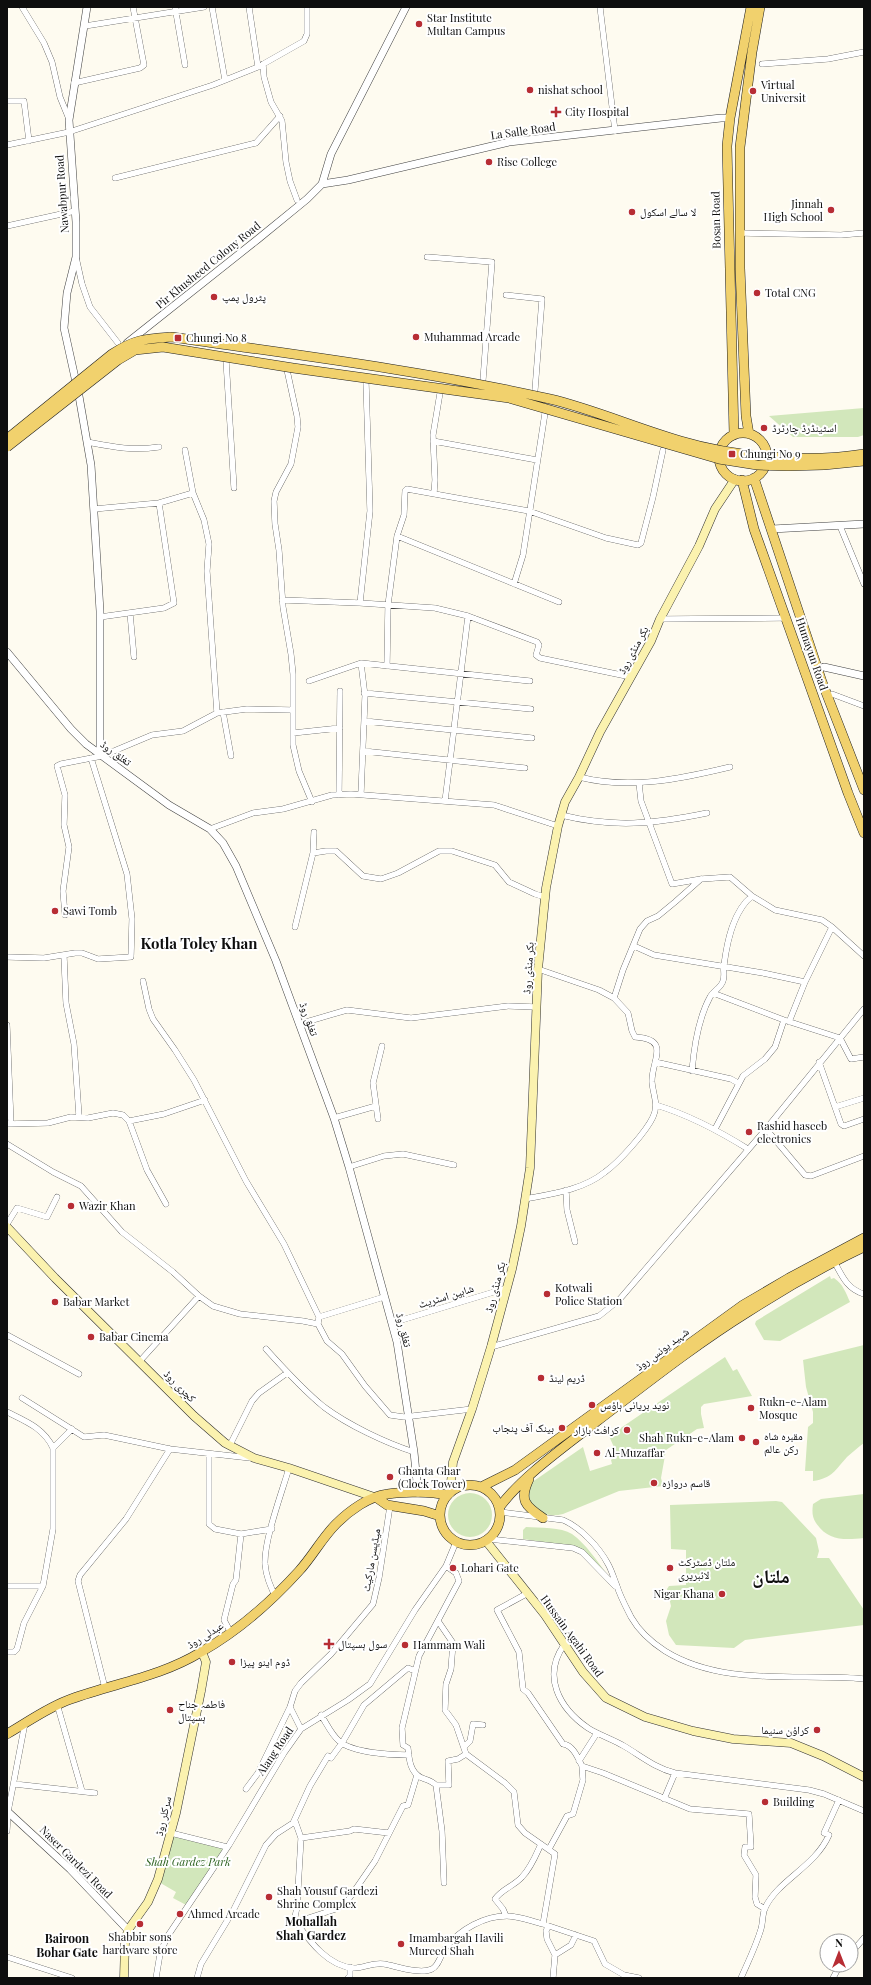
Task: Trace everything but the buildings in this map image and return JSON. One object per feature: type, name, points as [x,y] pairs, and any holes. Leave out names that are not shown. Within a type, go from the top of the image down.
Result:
[{"type":"main road","name":"Bosan Road","points":[[734,435],[727,146],[730,118],[751,7]]},
{"type":"main road","points":[[749,434],[746,416],[740,234],[741,131],[760,7]]},
{"type":"main road","points":[[7,438],[120,346],[146,338],[172,337],[397,371],[506,390],[552,400],[684,442],[720,451],[791,457],[864,454]]},
{"type":"main road","points":[[7,447],[118,360],[135,350],[163,347],[293,368],[509,398],[719,459],[757,465],[788,466],[864,461]]},
{"type":"main road","points":[[749,434],[756,437],[762,443],[767,457],[763,470],[754,478],[738,480],[725,472],[720,460],[722,447],[725,442],[734,435],[749,434]]},
{"type":"main road","name":"Humayun Road","points":[[754,478],[822,682],[864,790]]},
{"type":"main road","name":"Humayun Road","points":[[738,480],[848,793],[864,833]]},
{"type":"main road","name":"بکر منڈی روڈ","points":[[449,1494],[453,1462],[472,1409],[491,1346],[507,1288],[521,1226],[530,1168],[538,969],[545,897],[564,802],[579,777],[600,732],[631,677],[699,546],[715,509],[738,480]]},
{"type":"main road","points":[[772,529],[785,558],[824,667],[832,694],[838,723]]},
{"type":"main road","name":"کچری روڈ","points":[[7,1225],[55,1278],[215,1435],[254,1458],[289,1468],[377,1498]]},
{"type":"main road","name":"شہید یونس روڈ","points":[[481,1487],[515,1470],[743,1305],[789,1278],[864,1238]]},
{"type":"main road","name":"شہید یونس روڈ","points":[[500,1510],[510,1492],[576,1438],[702,1343],[747,1312],[834,1262],[864,1247]]},
{"type":"main road","points":[[531,1476],[524,1491],[524,1496],[532,1510],[543,1518]]},
{"type":"main road","points":[[465,1486],[481,1487],[491,1493],[500,1510],[498,1527],[487,1540],[474,1545],[456,1542],[445,1531],[440,1516],[442,1505],[449,1494],[465,1486]]},
{"type":"main road","name":"عبدلی روڈ","points":[[7,1734],[57,1704],[105,1688],[159,1673],[202,1652],[231,1633],[275,1596],[300,1570],[336,1524],[348,1513],[387,1494],[449,1494]]},
{"type":"main road","points":[[377,1498],[390,1506],[424,1511],[440,1516]]},
{"type":"main road","name":"Hussain Agahi Road","points":[[487,1540],[528,1593],[583,1672],[606,1698],[645,1717],[694,1731],[733,1739],[791,1743],[823,1756],[864,1777]]},
{"type":"main road","name":"سرکلر روڈ","points":[[124,1978],[125,1943],[128,1930],[148,1902],[158,1879],[171,1832],[206,1662],[202,1652]]},
{"type":"street","points":[[22,7],[44,43],[52,62],[60,97],[69,120]]},
{"type":"street","name":"Nawabpur Road","points":[[87,7],[74,83],[68,132],[76,210],[76,257],[67,293],[64,328],[75,377],[91,465],[100,617],[101,755]]},
{"type":"street","points":[[74,83],[140,68],[144,65],[133,7]]},
{"type":"street","points":[[84,26],[136,18],[175,9],[204,7]]},
{"type":"street","points":[[212,7],[225,80]]},
{"type":"street","points":[[249,7],[267,90],[275,110],[282,121],[286,162],[290,181],[297,200]]},
{"type":"street","points":[[7,145],[68,132],[225,80],[261,65],[304,41],[307,34],[307,7]]},
{"type":"street","points":[[322,184],[331,154],[406,7]]},
{"type":"street","points":[[600,7],[615,131]]},
{"type":"street","points":[[175,9],[184,65]]},
{"type":"street","points":[[762,64],[828,59],[864,52]]},
{"type":"street","points":[[7,101],[24,101],[29,141]]},
{"type":"street","points":[[115,178],[256,143],[280,116]]},
{"type":"street","name":"La Salle Road","points":[[322,184],[363,177],[509,142],[730,118]]},
{"type":"street","name":"Pir Khusheed Colony Road","points":[[120,346],[307,199],[322,184]]},
{"type":"street","points":[[7,226],[76,210]]},
{"type":"street","points":[[740,234],[841,235],[864,233]]},
{"type":"street","points":[[76,257],[82,284],[90,307],[120,346]]},
{"type":"street","points":[[427,257],[492,262],[483,380]]},
{"type":"street","points":[[506,295],[542,299],[534,390]]},
{"type":"street","points":[[226,360],[234,488]]},
{"type":"street","points":[[287,370],[298,426],[291,464],[278,486],[274,501],[282,600],[291,654],[295,760],[312,802]]},
{"type":"street","points":[[360,603],[370,511],[366,382]]},
{"type":"street","points":[[434,493],[435,480],[433,441],[440,393]]},
{"type":"street","points":[[514,584],[523,555],[545,414]]},
{"type":"street","points":[[433,441],[537,460]]},
{"type":"street","points":[[87,442],[121,449],[138,450],[159,447]]},
{"type":"street","points":[[184,450],[193,493],[204,520],[209,544],[207,571],[217,713]]},
{"type":"street","points":[[387,666],[388,605],[397,536],[404,515],[405,491],[409,489],[434,493],[529,511],[606,538],[638,545],[641,543],[663,450]]},
{"type":"street","points":[[94,509],[159,503],[193,493]]},
{"type":"street","points":[[100,617],[164,608],[174,603],[159,503]]},
{"type":"street","points":[[772,529],[864,524]]},
{"type":"street","points":[[840,526],[864,584]]},
{"type":"street","points":[[397,536],[559,602]]},
{"type":"street","points":[[282,600],[435,608],[468,616],[538,642],[539,646],[537,656],[540,658],[631,677]]},
{"type":"street","points":[[130,613],[134,657]]},
{"type":"street","points":[[445,800],[468,616]]},
{"type":"street","points":[[660,619],[787,618]]},
{"type":"street","name":"تغلق روڈ","points":[[7,652],[71,729],[86,744],[169,805],[210,829],[224,843],[236,866],[276,961],[334,1118],[349,1167],[392,1323],[402,1365],[418,1493]]},
{"type":"street","points":[[361,663],[364,693],[361,794]]},
{"type":"street","points":[[309,681],[361,663],[530,681]]},
{"type":"street","points":[[824,667],[864,676]]},
{"type":"street","points":[[339,794],[340,691]]},
{"type":"street","points":[[364,693],[531,709]]},
{"type":"street","points":[[832,694],[864,706]]},
{"type":"street","points":[[65,915],[63,891],[69,847],[64,825],[64,795],[57,766],[60,764],[92,758],[152,735],[182,731],[217,713],[254,709],[293,710]]},
{"type":"street","points":[[223,712],[231,756]]},
{"type":"street","points":[[364,721],[532,738]]},
{"type":"street","points":[[293,732],[340,728]]},
{"type":"street","points":[[363,751],[525,768]]},
{"type":"street","points":[[7,957],[64,956],[82,953],[102,959],[127,958],[131,954],[132,919],[127,874],[92,758]]},
{"type":"street","points":[[579,777],[639,783],[658,782],[694,776],[730,767]]},
{"type":"street","points":[[639,783],[641,801],[648,823],[672,884],[701,879],[730,877],[752,896],[775,910],[822,920],[864,956]]},
{"type":"street","points":[[210,829],[253,813],[283,809],[339,794],[361,794],[445,800],[505,807],[558,826]]},
{"type":"street","points":[[561,815],[591,822],[612,824],[648,823],[707,813]]},
{"type":"street","points":[[295,927],[313,853],[314,832]]},
{"type":"street","points":[[313,853],[336,851],[363,876],[381,879],[398,873],[439,851],[452,851],[495,865],[509,882],[534,894],[545,897]]},
{"type":"street","points":[[614,998],[623,970],[640,928],[647,921],[658,916],[701,879]]},
{"type":"street","points":[[692,1071],[695,1046],[706,1006],[713,993],[724,980],[723,966],[738,912],[744,902],[752,896]]},
{"type":"street","points":[[714,1129],[738,1083],[750,1069],[768,1056],[775,1047],[832,927]]},
{"type":"street","points":[[634,946],[654,955],[723,966],[805,982]]},
{"type":"street","points":[[64,956],[66,1003],[74,1044],[79,1116]]},
{"type":"street","points":[[525,1199],[566,1190],[597,1178],[612,1167],[649,1125],[656,1105],[652,1080],[655,1062],[658,1056],[656,1047],[648,1039],[635,1037],[628,1013],[614,998],[599,990],[538,969]]},
{"type":"street","points":[[143,981],[149,1009],[153,1019],[176,1050],[205,1100],[246,1181],[284,1244],[319,1318],[318,1324],[327,1341],[342,1354],[365,1386],[390,1415],[397,1418],[472,1409]]},
{"type":"street","points":[[713,993],[787,1021],[840,1038],[851,1059],[864,1057]]},
{"type":"street","points":[[299,1024],[347,1010],[410,1018],[508,1006],[536,1007]]},
{"type":"street","points":[[491,1346],[599,1316],[619,1300],[766,1129],[819,1062],[864,1009]]},
{"type":"street","points":[[7,1025],[9,1124],[48,1122],[79,1116],[88,1118],[114,1114],[123,1116],[129,1120],[147,1170],[166,1204]]},
{"type":"street","points":[[378,1119],[373,1083],[382,1046]]},
{"type":"street","points":[[655,1062],[731,1079],[738,1083]]},
{"type":"street","points":[[819,1062],[844,1126],[864,1119]]},
{"type":"street","points":[[835,1106],[864,1098]]},
{"type":"street","points":[[129,1120],[164,1114],[205,1100]]},
{"type":"street","points":[[656,1105],[671,1109],[714,1129],[748,1149]]},
{"type":"street","points":[[334,1118],[376,1106]]},
{"type":"street","points":[[766,1129],[805,1175],[811,1176],[864,1156]]},
{"type":"street","points":[[7,1144],[53,1172],[81,1186],[122,1232],[173,1272],[199,1296],[225,1310],[318,1324]]},
{"type":"street","points":[[349,1167],[384,1156],[403,1154],[454,1165]]},
{"type":"street","points":[[566,1190],[567,1210],[575,1242]]},
{"type":"street","points":[[7,1225],[17,1208],[20,1207],[47,1217],[57,1197]]},
{"type":"street","points":[[834,1262],[847,1284],[852,1289],[864,1294]]},
{"type":"street","name":"شاہین اسٹریٹ","points":[[392,1323],[507,1288]]},
{"type":"street","points":[[140,1361],[199,1296]]},
{"type":"street","points":[[319,1318],[384,1297]]},
{"type":"street","points":[[7,1334],[79,1374]]},
{"type":"street","points":[[266,1349],[287,1373],[314,1399],[339,1417],[382,1440],[414,1452]]},
{"type":"street","points":[[230,1445],[252,1401],[259,1393],[287,1373]]},
{"type":"street","points":[[22,1398],[87,1438],[104,1435],[170,1450],[254,1458]]},
{"type":"street","points":[[7,1412],[42,1431],[53,1448],[54,1529],[43,1586],[24,1623],[17,1649],[14,1652],[7,1652]]},
{"type":"street","points":[[53,1448],[72,1429]]},
{"type":"street","points":[[105,1688],[78,1581],[80,1575],[126,1519],[170,1450]]},
{"type":"street","points":[[209,1454],[209,1524],[215,1529],[240,1534],[272,1529]]},
{"type":"street","points":[[275,1596],[268,1580],[265,1562],[272,1529],[289,1468]]},
{"type":"street","name":"میڈیسن مارکیٹ","points":[[246,1789],[258,1773],[301,1683],[331,1654],[373,1604],[379,1578],[390,1506]]},
{"type":"street","points":[[500,1510],[563,1520],[570,1523],[587,1537],[608,1563],[617,1588],[631,1616],[645,1635],[664,1651],[700,1667],[737,1674],[864,1679]]},
{"type":"street","points":[[231,1633],[224,1620],[233,1584],[236,1580],[240,1534]]},
{"type":"street","points":[[487,1540],[572,1548],[582,1552],[617,1588]]},
{"type":"street","name":"Alang Road","points":[[156,1978],[160,1954],[168,1937],[227,1847],[274,1767],[301,1729],[321,1715],[348,1700],[370,1684],[415,1610],[446,1566],[456,1542]]},
{"type":"street","points":[[446,1566],[456,1573],[459,1581],[422,1651],[415,1671],[413,1686],[402,1728],[403,1745],[408,1748],[411,1767],[417,1775],[433,1782],[436,1785],[449,1785],[448,1761],[458,1759],[466,1754]]},
{"type":"street","points":[[7,1586],[43,1586]]},
{"type":"street","points":[[528,1593],[497,1610],[519,1652],[523,1689],[528,1693],[563,1744],[567,1745],[573,1750],[580,1764],[583,1780],[573,1814],[567,1816],[549,1849]]},
{"type":"street","points":[[438,1621],[453,1643],[451,1669],[446,1684],[445,1710],[456,1725],[466,1754],[505,1783],[514,1792],[518,1825],[555,1854],[544,1910],[547,1940],[555,1955],[553,1978]]},
{"type":"street","points":[[564,1645],[557,1655],[554,1672],[555,1688],[562,1702],[570,1712],[597,1733],[623,1745],[658,1768],[675,1773],[809,1790],[839,1800],[864,1811]]},
{"type":"street","points":[[196,1978],[201,1964],[233,1910],[266,1845],[276,1834],[289,1827],[295,1821],[320,1767],[328,1756],[330,1758],[342,1743],[364,1705],[395,1680],[404,1669],[408,1668],[415,1671]]},
{"type":"street","points":[[57,1704],[82,1791]]},
{"type":"street","points":[[290,1707],[301,1729]]},
{"type":"street","points":[[321,1715],[331,1732],[342,1743],[361,1750],[409,1755]]},
{"type":"street","points":[[7,1831],[7,1812],[14,1784],[25,1723]]},
{"type":"street","points":[[464,1747],[470,1741],[473,1724],[483,1725]]},
{"type":"street","points":[[580,1764],[597,1733]]},
{"type":"street","points":[[580,1764],[664,1800],[690,1809],[749,1814],[751,1848],[745,1847],[744,1856],[756,1875],[755,1897],[757,1904],[765,1909]]},
{"type":"street","points":[[664,1800],[675,1773]]},
{"type":"street","points":[[296,1922],[336,1909],[346,1903],[374,1861],[403,1806],[408,1805],[417,1775]]},
{"type":"street","points":[[14,1784],[95,1792]]},
{"type":"street","points":[[436,1785],[442,1831],[444,1883]]},
{"type":"street","points":[[741,1978],[761,1929],[765,1909],[780,1888],[800,1872],[816,1855],[829,1835],[824,1833],[839,1800]]},
{"type":"street","name":"Naser Gardezi Road","points":[[7,1812],[70,1869],[128,1930]]},
{"type":"street","points":[[295,1821],[301,1838],[297,1907],[295,1917],[296,1922],[318,1950],[335,1962],[350,1967],[383,1964],[398,1968],[430,1971],[434,1968],[446,1946],[468,1928],[480,1921],[506,1916],[545,1925],[594,1941],[605,1964],[624,1975],[639,1978]]},
{"type":"street","points":[[301,1838],[350,1831],[354,1829],[389,1833]]},
{"type":"street","points":[[171,1832],[227,1847]]},
{"type":"street","points":[[506,1916],[503,1909],[495,1899],[502,1891],[521,1878],[535,1857],[541,1844]]},
{"type":"street","points":[[555,1955],[571,1945],[576,1934]]},
{"type":"street","points":[[7,1957],[72,1978]]},
{"type":"street","points":[[348,1978],[350,1976],[350,1967]]},
{"type":"green space","points":[[864,408],[864,435],[858,437],[793,437],[769,416]]},
{"type":"green space","points":[[830,1276],[831,1279],[834,1278],[842,1286],[850,1302],[780,1341],[764,1340],[755,1324],[756,1321]]},
{"type":"green space","points":[[864,1345],[864,1443],[847,1457],[829,1476],[813,1481],[813,1471],[805,1471],[808,1427],[813,1423],[813,1412],[806,1387],[803,1360]]},
{"type":"green space","points":[[725,1357],[733,1371],[737,1369],[752,1396],[704,1404],[701,1407],[704,1428],[697,1429],[666,1450],[661,1478],[663,1486],[619,1491],[563,1514],[548,1515],[537,1510],[533,1506],[528,1493],[528,1485],[583,1447],[590,1471],[612,1464],[611,1460],[617,1454],[609,1436]]},
{"type":"green space","points":[[466,1493],[474,1493],[486,1499],[492,1511],[492,1519],[486,1531],[474,1537],[466,1537],[454,1531],[448,1519],[448,1511],[454,1499]]},
{"type":"green space","points":[[864,1494],[864,1538],[843,1539],[831,1536],[821,1529],[815,1521],[812,1509],[813,1504],[821,1499]]},
{"type":"green space","points":[[782,1502],[816,1538],[819,1551],[817,1558],[829,1558],[864,1610],[864,1625],[745,1640],[734,1648],[676,1645],[669,1635],[666,1621],[671,1606],[667,1589],[669,1586],[686,1585],[686,1550],[671,1549],[670,1505]]},
{"type":"green space","points":[[526,1527],[556,1529],[572,1534],[587,1548],[607,1574],[576,1547],[523,1539],[523,1530]]},
{"type":"green space","name":"Shah Gardez Park","points":[[171,1833],[227,1847],[188,1906],[173,1898],[176,1892],[157,1881]]},
{"type":"place","name":"Star Institute Multan Campus","points":[[419,24]]},
{"type":"place","name":"nishat school","points":[[530,90]]},
{"type":"place","name":"Virtual Universit","points":[[753,91]]},
{"type":"place","name":"City Hospital","points":[[556,112]]},
{"type":"place","name":"Rise College","points":[[489,162]]},
{"type":"place","name":"Jinnah High School","points":[[831,210]]},
{"type":"place","name":"لا سالے اسکول","points":[[632,212]]},
{"type":"place","name":"Total CNG","points":[[757,293]]},
{"type":"place","name":"پٹرول پمپ","points":[[214,297]]},
{"type":"place","name":"Muhammad Arcade","points":[[416,337]]},
{"type":"place","name":"Chungi No 8","points":[[178,338]]},
{"type":"place","name":"اسٹینڈرڈ چارٹرڈ","points":[[764,428]]},
{"type":"place","name":"Chungi No 9","points":[[732,454]]},
{"type":"place","name":"Sawi Tomb","points":[[55,911]]},
{"type":"place","name":"Rashid haseeb electronics","points":[[749,1132]]},
{"type":"place","name":"Wazir Khan","points":[[71,1206]]},
{"type":"place","name":"Kotwali Police Station","points":[[547,1294]]},
{"type":"place","name":"Babar Market","points":[[55,1302]]},
{"type":"place","name":"Babar Cinema","points":[[91,1337]]},
{"type":"place","name":"ڈریم لینڈ","points":[[541,1378]]},
{"type":"place","name":"نوید بریانی ہاؤس","points":[[592,1405]]},
{"type":"place","name":"Rukn-e-Alam Mosque","points":[[751,1408]]},
{"type":"place","name":"بینک آف پنجاب","points":[[562,1428]]},
{"type":"place","name":"کرافٹ بازار","points":[[627,1430]]},
{"type":"place","name":"Shah Rukn-e-Alam","points":[[742,1438]]},
{"type":"place","name":"مقبرہ شاہ رکن عالم","points":[[756,1442]]},
{"type":"place","name":"Al-Muzaffar","points":[[597,1453]]},
{"type":"place","name":"Ghanta Ghar (Clock Tower)","points":[[390,1477]]},
{"type":"place","name":"قاسم دروازہ","points":[[654,1483]]},
{"type":"place","name":"Lohari Gate","points":[[453,1568]]},
{"type":"place","name":"ملتان ڈسٹرکٹ لائبریری","points":[[670,1568]]},
{"type":"place","name":"Nigar Khana","points":[[722,1594]]},
{"type":"place","name":"سول ہسپتال","points":[[329,1644]]},
{"type":"place","name":"Hammam Wali","points":[[405,1645]]},
{"type":"place","name":"ڈوم اینو پیزا","points":[[232,1662]]},
{"type":"place","name":"فاطمہ جناح ہسپتال","points":[[170,1710]]},
{"type":"place","name":"کراؤن سنیما","points":[[817,1730]]},
{"type":"place","name":"Building","points":[[765,1802]]},
{"type":"place","name":"Shah Yousuf Gardezi Shrine Complex","points":[[269,1897]]},
{"type":"place","name":"Ahmed Arcade","points":[[180,1914]]},
{"type":"place","name":"Shabbir sons hardware store","points":[[140,1924]]},
{"type":"place","name":"Imambargah Havili Mureed Shah","points":[[401,1944]]},
{"type":"district","name":"Kotla Toley Khan","points":[[199,944]]},
{"type":"district","name":"ملتان","points":[[771,1576]]},
{"type":"district","name":"Mohallah Shah Gardez","points":[[311,1929]]},
{"type":"district","name":"Bairoon Bohar Gate","points":[[67,1946]]}]
